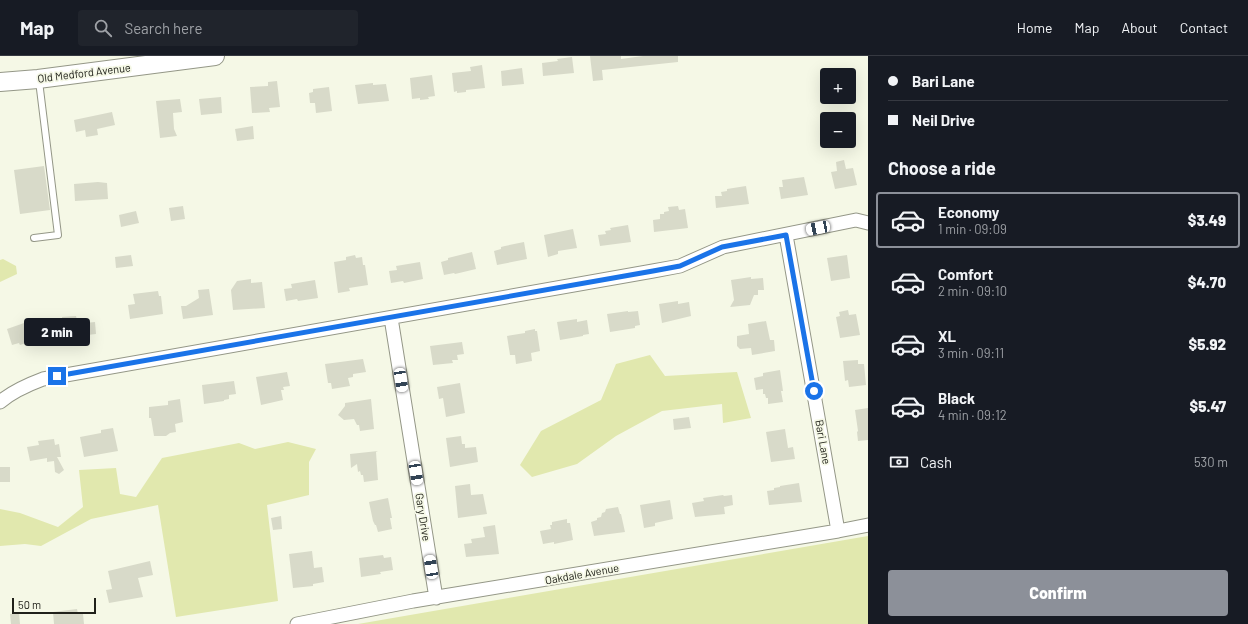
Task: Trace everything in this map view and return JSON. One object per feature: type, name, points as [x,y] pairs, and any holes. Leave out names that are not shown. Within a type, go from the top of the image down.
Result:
[{"type":"street","name":"Old Medford Avenue","points":[[0,82],[38,79],[215,56]]},
{"type":"street","points":[[0,402],[11,393],[26,385],[43,379],[680,266],[722,247],[856,220],[868,222]]},
{"type":"street","name":"Bari Lane","points":[[786,235],[838,531]]},
{"type":"street","name":"Gary Drive","points":[[391,318],[436,598]]},
{"type":"street","name":"Oakdale Avenue","points":[[297,624],[413,601],[868,525]]},
{"type":"lane","points":[[34,238],[58,235],[38,79]]},
{"type":"green space","points":[[3,259],[16,266],[17,274],[0,282],[0,260]]},
{"type":"green space","points":[[650,355],[665,376],[737,372],[751,418],[723,423],[722,404],[662,411],[616,436],[577,464],[532,477],[520,465],[541,431],[601,400],[616,364]]},
{"type":"green space","points":[[288,442],[316,449],[309,462],[309,495],[267,505],[278,601],[176,617],[158,505],[91,519],[41,546],[25,544],[0,546],[0,509],[20,513],[58,527],[83,507],[79,470],[116,468],[120,494],[136,497],[162,458],[239,443],[255,449]]},
{"type":"green space","points":[[868,536],[868,624],[358,624]]},
{"type":"building","points":[[590,56],[621,56],[621,59],[643,56],[678,56],[678,62],[602,70],[603,80],[593,81]]},
{"type":"building","points":[[572,57],[574,73],[543,76],[542,63]]},
{"type":"building","points":[[482,65],[485,88],[466,90],[466,92],[454,92],[452,73],[471,71],[470,67]]},
{"type":"building","points":[[522,68],[524,84],[502,86],[501,71]]},
{"type":"building","points":[[432,75],[435,96],[428,97],[429,99],[412,99],[410,78]]},
{"type":"building","points":[[277,81],[280,107],[269,108],[270,112],[252,113],[250,87],[268,86],[268,82]]},
{"type":"building","points":[[373,83],[373,85],[386,84],[389,101],[358,104],[355,85]]},
{"type":"building","points":[[329,87],[332,111],[316,113],[315,103],[310,103],[309,93],[313,92],[313,89]]},
{"type":"building","points":[[221,97],[222,113],[201,115],[199,99]]},
{"type":"building","points":[[180,99],[182,112],[173,113],[174,129],[177,136],[160,138],[156,101]]},
{"type":"building","points":[[112,112],[115,125],[97,129],[98,135],[86,137],[85,130],[76,132],[74,120]]},
{"type":"building","points":[[253,126],[254,139],[237,141],[235,129]]},
{"type":"building","points":[[844,160],[846,169],[853,168],[857,185],[835,189],[831,172],[837,171],[836,162]]},
{"type":"building","points":[[44,166],[50,210],[20,214],[14,170]]},
{"type":"building","points":[[804,177],[808,195],[781,199],[779,187],[783,187],[782,180]]},
{"type":"building","points":[[98,182],[107,183],[108,199],[75,201],[74,184]]},
{"type":"building","points":[[746,186],[749,204],[716,208],[715,196],[722,196],[721,192],[727,191],[727,189]]},
{"type":"building","points":[[183,206],[185,219],[171,221],[169,208]]},
{"type":"building","points":[[678,206],[679,210],[685,209],[688,228],[654,232],[653,220],[660,219],[660,214],[664,214],[664,212],[669,211],[668,207]]},
{"type":"building","points":[[136,211],[139,223],[121,227],[119,215]]},
{"type":"building","points":[[628,225],[631,242],[600,246],[598,235],[606,234],[605,231],[611,230],[610,228]]},
{"type":"building","points":[[573,229],[577,248],[558,251],[558,254],[548,257],[544,235]]},
{"type":"building","points":[[524,242],[527,259],[497,265],[494,251],[501,249],[501,247]]},
{"type":"building","points":[[472,252],[476,269],[444,275],[441,262],[448,260],[448,258]]},
{"type":"building","points":[[131,255],[133,266],[116,268],[115,257]]},
{"type":"building","points":[[355,255],[356,258],[362,257],[363,265],[365,265],[368,285],[349,288],[350,291],[338,293],[334,262],[346,260],[346,257]]},
{"type":"building","points":[[847,255],[850,278],[831,281],[827,258]]},
{"type":"building","points":[[420,262],[423,279],[404,283],[403,281],[391,283],[389,271],[397,270],[396,266]]},
{"type":"building","points":[[751,277],[751,279],[763,278],[764,290],[758,290],[758,295],[754,295],[750,305],[730,307],[734,300],[731,280]]},
{"type":"building","points":[[251,279],[251,283],[262,282],[265,308],[233,310],[231,290],[237,281]]},
{"type":"building","points":[[315,280],[318,298],[286,301],[284,289],[292,288],[291,284]]},
{"type":"building","points":[[209,289],[213,315],[183,319],[181,306],[186,306],[199,298],[198,290]]},
{"type":"building","points":[[158,291],[159,296],[161,296],[163,314],[130,319],[128,305],[135,304],[133,294]]},
{"type":"building","points":[[678,301],[678,304],[689,302],[691,316],[662,323],[659,304]]},
{"type":"building","points":[[848,310],[849,315],[856,314],[860,335],[840,338],[836,317],[840,316],[839,312]]},
{"type":"building","points":[[638,311],[640,325],[635,326],[635,328],[610,332],[607,314]]},
{"type":"building","points":[[76,316],[77,320],[84,320],[85,323],[95,322],[96,334],[66,339],[62,317]]},
{"type":"building","points":[[577,319],[577,322],[587,320],[589,334],[560,340],[557,322]]},
{"type":"building","points":[[766,321],[770,340],[774,340],[775,351],[752,355],[751,348],[740,349],[737,346],[737,336],[749,334],[748,324]]},
{"type":"building","points":[[27,322],[29,329],[33,327],[38,339],[20,345],[19,343],[12,345],[7,329]]},
{"type":"building","points":[[535,329],[535,331],[537,331],[540,351],[531,353],[532,361],[516,364],[515,355],[510,355],[507,336],[525,333],[525,331]]},
{"type":"building","points":[[462,342],[464,354],[457,355],[458,360],[452,360],[453,363],[433,365],[430,346]]},
{"type":"building","points":[[363,359],[366,372],[353,374],[353,377],[348,378],[350,386],[332,389],[331,383],[328,383],[325,364]]},
{"type":"building","points":[[858,360],[858,364],[864,364],[866,385],[849,387],[848,380],[845,381],[843,361]]},
{"type":"building","points":[[780,370],[783,402],[768,404],[768,398],[766,398],[765,394],[763,394],[763,389],[756,390],[754,378],[763,376],[763,373]]},
{"type":"building","points":[[287,372],[290,386],[283,387],[284,390],[281,390],[283,400],[261,405],[256,377]]},
{"type":"building","points":[[234,381],[236,394],[229,395],[229,399],[224,401],[204,404],[202,385]]},
{"type":"building","points":[[460,383],[465,413],[446,417],[443,398],[439,399],[437,387]]},
{"type":"building","points":[[180,399],[183,422],[175,424],[176,432],[170,433],[166,436],[154,436],[151,418],[149,418],[149,407],[168,405],[168,401]]},
{"type":"building","points":[[371,399],[374,429],[360,431],[359,425],[357,425],[354,419],[344,420],[338,415],[345,406],[345,403]]},
{"type":"building","points":[[868,408],[868,440],[858,441],[855,410]]},
{"type":"building","points":[[689,417],[691,428],[674,430],[673,419]]},
{"type":"building","points":[[113,428],[118,451],[84,457],[80,437],[101,433],[101,430]]},
{"type":"building","points":[[785,429],[788,448],[793,447],[795,459],[771,462],[766,432]]},
{"type":"building","points":[[461,436],[462,444],[465,444],[465,448],[476,447],[478,462],[450,467],[446,438]]},
{"type":"building","points":[[54,439],[55,445],[59,444],[61,457],[57,457],[64,470],[59,474],[55,472],[54,461],[47,462],[47,458],[30,461],[27,447],[39,445],[38,441]]},
{"type":"building","points":[[378,451],[376,452],[378,480],[364,482],[363,475],[361,475],[360,471],[358,472],[357,464],[351,468],[350,454]]},
{"type":"building","points":[[0,467],[10,467],[10,482],[0,482]]},
{"type":"building","points":[[799,483],[802,502],[769,505],[767,491],[774,490],[774,488],[780,486]]},
{"type":"building","points":[[470,484],[471,495],[483,494],[487,514],[458,518],[455,486]]},
{"type":"building","points":[[732,495],[733,505],[724,507],[725,514],[695,517],[692,503],[704,501],[703,498]]},
{"type":"building","points":[[388,498],[392,518],[390,518],[392,529],[378,532],[373,521],[369,502]]},
{"type":"building","points":[[670,500],[673,519],[655,523],[655,526],[644,528],[640,505]]},
{"type":"building","points":[[618,507],[625,532],[594,536],[591,522],[601,517],[602,513],[605,512],[606,509]]},
{"type":"building","points":[[281,516],[282,529],[273,530],[271,518]]},
{"type":"building","points":[[567,519],[567,523],[570,523],[573,540],[554,544],[554,542],[543,544],[540,531],[551,529],[550,525],[552,525],[552,522]]},
{"type":"building","points":[[495,525],[499,554],[466,557],[464,544],[472,543],[471,539],[485,537],[483,527]]},
{"type":"building","points":[[312,551],[314,568],[322,567],[324,582],[313,584],[313,586],[293,588],[289,554]]},
{"type":"building","points":[[383,555],[384,558],[391,557],[393,570],[380,572],[381,574],[361,577],[359,558]]},
{"type":"building","points":[[150,561],[153,575],[138,578],[143,597],[109,603],[106,590],[112,589],[108,571]]},
{"type":"building","points":[[77,609],[78,614],[83,614],[84,624],[54,624],[53,612]]},
{"type":"building","points":[[19,613],[20,624],[11,624],[10,614]]},
{"type":"route","points":[[57,376],[680,266],[722,247],[786,235],[814,391]]}]
